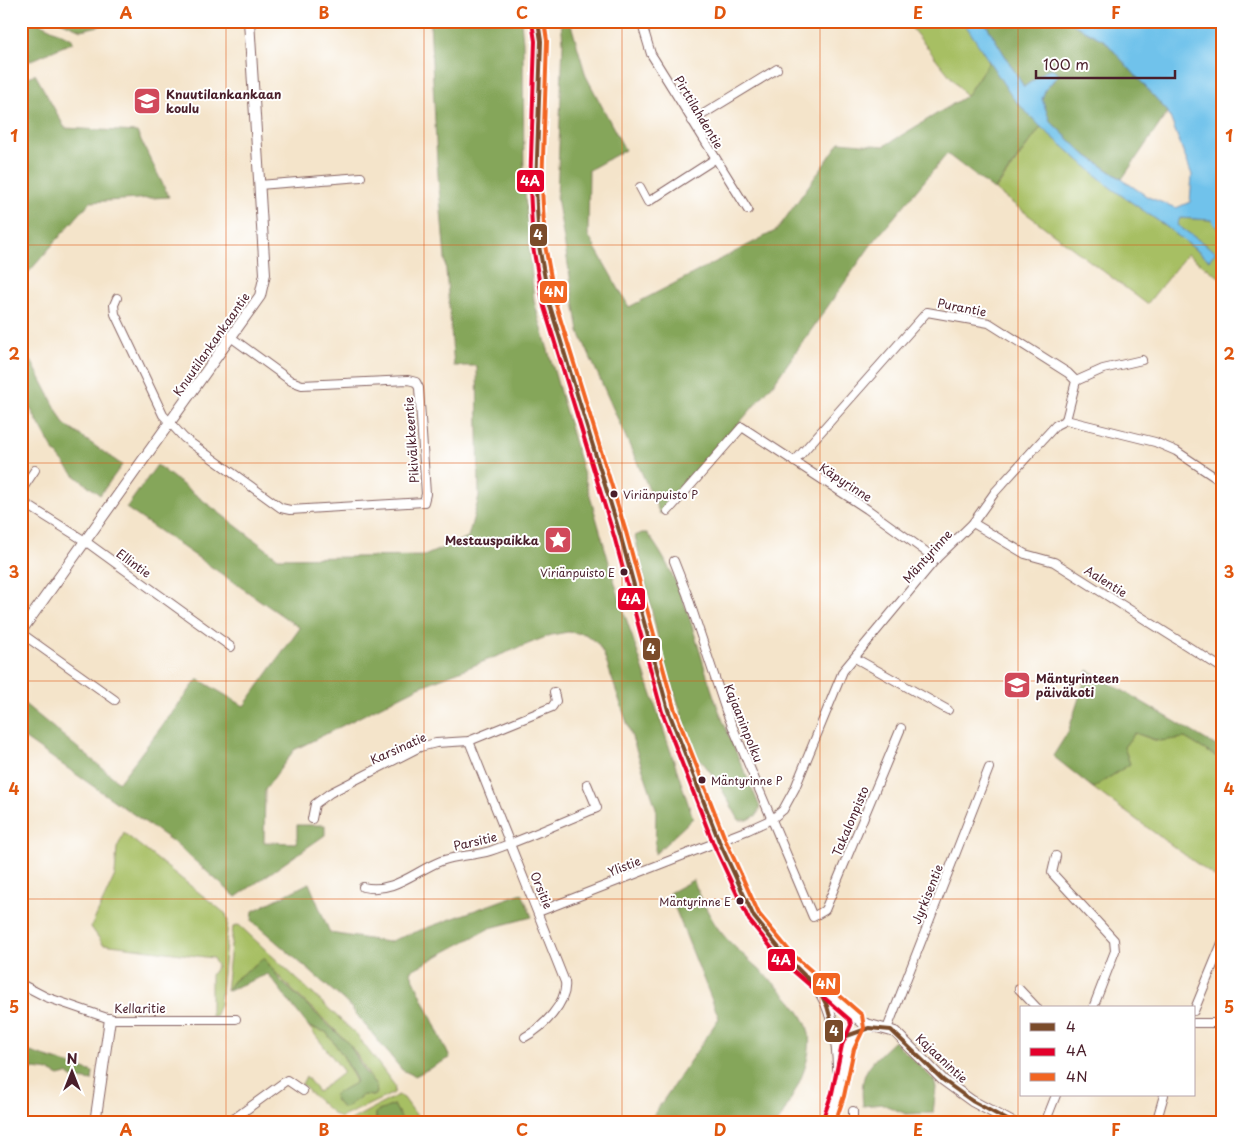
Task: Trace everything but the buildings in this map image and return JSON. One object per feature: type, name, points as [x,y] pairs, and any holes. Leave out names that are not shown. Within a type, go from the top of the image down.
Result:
[{"type":"main road","name":"Knuutilankankaantie","points":[[21,632],[253,310],[264,285],[249,21]]},
{"type":"main road","name":"Kajaanintie","points":[[538,21],[541,41],[536,187],[539,246],[550,306],[620,534],[668,710],[719,841],[754,917],[787,958],[870,1026],[883,1028],[905,1041],[943,1080],[972,1101],[1013,1123]]},
{"type":"main road","name":"Kajaanintie","points":[[805,974],[823,998],[832,1027],[839,1062],[838,1095]]},
{"type":"main road","points":[[828,1123],[838,1095],[854,1033],[858,1026],[853,1014],[838,1011],[832,1027],[844,1037],[854,1033],[883,1028]]},
{"type":"main road","points":[[95,1123],[110,1019]]},
{"type":"street","name":"Pirttilahdentie","points":[[641,21],[651,54],[748,210]]},
{"type":"street","points":[[692,121],[777,69]]},
{"type":"street","points":[[640,187],[648,202],[715,159]]},
{"type":"street","points":[[259,185],[361,177]]},
{"type":"street","points":[[117,298],[114,305],[115,314],[156,404],[170,423]]},
{"type":"street","name":"Purantie","points":[[794,462],[927,312],[989,323],[1068,373],[1076,381]]},
{"type":"street","name":"Pikivälkkeentie","points":[[170,423],[184,438],[281,508],[290,510],[424,502],[426,494],[419,388],[416,382],[408,380],[302,385],[291,381],[232,338]]},
{"type":"street","points":[[1142,360],[1103,369],[1076,381],[1066,420],[1154,442],[1176,451],[1222,482]]},
{"type":"street","name":"Mäntyrinne","points":[[719,841],[772,819],[784,810],[795,788],[843,671],[936,559],[973,523],[1001,485],[1056,425],[1066,420]]},
{"type":"street","name":"Käpyrinne","points":[[668,510],[742,427],[867,509],[936,559]]},
{"type":"street","points":[[21,491],[34,470]]},
{"type":"street","name":"Ellintie","points":[[21,501],[85,541],[231,648]]},
{"type":"street","name":"Aalentie","points":[[973,523],[1025,554],[1054,562],[1222,668]]},
{"type":"street","name":"Kajaaninpolku","points":[[674,561],[726,711],[813,917]]},
{"type":"street","points":[[21,632],[115,700]]},
{"type":"street","points":[[855,658],[948,710]]},
{"type":"street","name":"Karsinatie","points":[[312,820],[315,804],[320,799],[420,748],[436,743],[469,741],[552,707],[556,702],[554,692]]},
{"type":"street","name":"Takalonpisto","points":[[813,917],[825,910],[901,728]]},
{"type":"street","name":"Orsitie","points":[[469,741],[564,977],[565,995],[538,1030],[525,1037]]},
{"type":"street","name":"Jyrkisentie","points":[[883,1028],[989,768]]},
{"type":"street","name":"Parsitie","points":[[363,887],[383,889],[439,862],[455,856],[488,851],[596,808],[587,784]]},
{"type":"street","name":"Ylistie","points":[[538,912],[719,841]]},
{"type":"street","points":[[1056,856],[1052,874],[1114,940],[1115,951],[1094,1006]]},
{"type":"street","points":[[1196,1006],[1222,943]]},
{"type":"street","name":"Kellaritie","points":[[21,984],[46,997],[110,1019],[236,1019]]},
{"type":"street","points":[[1019,989],[1035,1006]]},
{"type":"street","points":[[1196,1023],[1222,1023]]},
{"type":"street","points":[[228,1123],[287,1080],[303,1090]]},
{"type":"street","points":[[1045,1123],[1056,1096]]},
{"type":"street","points":[[1156,1123],[1164,1096]]},
{"type":"street","points":[[853,1111],[853,1123]]},
{"type":"green space","points":[[21,21],[35,21],[72,39],[73,42],[21,65]]},
{"type":"green space","points":[[60,21],[122,21],[81,30]]},
{"type":"green space","points":[[430,21],[521,21],[523,42],[524,181],[534,301],[619,597],[693,818],[655,854],[656,808],[604,655],[598,644],[585,634],[568,632],[551,635],[419,687],[294,750],[265,790],[264,842],[297,843],[297,825],[325,825],[325,835],[236,897],[172,841],[21,736],[21,701],[119,782],[198,679],[244,706],[300,628],[126,508],[157,465],[278,558],[424,556],[468,537],[479,497],[477,366],[454,366],[437,163]]},
{"type":"green space","points":[[561,21],[570,21],[586,76],[625,150],[589,170],[588,235],[629,307],[777,230],[840,142],[884,146],[966,96],[990,60],[1012,97],[1041,127],[994,190],[947,154],[871,245],[774,383],[660,514],[579,332],[557,197],[563,42]]},
{"type":"green space","points":[[906,21],[963,21],[990,60],[966,96]]},
{"type":"green space","points":[[984,21],[1067,21],[1105,41],[1168,112],[1122,179],[1083,153],[1050,121],[1042,99],[1045,90],[1059,75],[1050,68],[1024,87]]},
{"type":"green space","points":[[35,74],[65,128],[137,132],[169,197],[90,202],[21,281],[21,81]]},
{"type":"green space","points":[[1041,127],[1111,188],[1164,225],[1209,260],[1215,252],[1177,225],[1180,218],[1211,220],[1222,234],[1222,279],[1187,254],[1147,304],[995,190]]},
{"type":"green space","points":[[21,341],[64,424],[122,465],[100,495],[73,474],[54,451],[21,392]]},
{"type":"green space","points":[[647,533],[659,551],[679,589],[717,706],[760,807],[757,815],[748,820],[739,820],[718,782],[694,751],[661,652],[635,536]]},
{"type":"green space","points":[[1088,670],[1218,747],[1222,742],[1222,760],[1185,738],[1159,741],[1135,733],[1124,747],[1130,764],[1093,788],[1053,756],[1068,732]]},
{"type":"green space","points":[[1135,733],[1154,740],[1185,738],[1222,760],[1222,882],[1093,788],[1130,764],[1124,747]]},
{"type":"green space","points":[[124,833],[226,914],[228,921],[220,1005],[215,1016],[211,1016],[211,975],[217,966],[213,958],[103,944],[91,927],[115,875],[117,848]]},
{"type":"green space","points":[[693,880],[720,931],[785,994],[805,1021],[809,1034],[808,1057],[795,1091],[778,1123],[648,1123],[719,1018],[669,893]]},
{"type":"green space","points":[[309,883],[330,933],[388,942],[522,893],[532,917],[490,928],[410,971],[450,1058],[415,1076],[402,1070],[348,1004],[252,921],[253,911]]},
{"type":"green space","points":[[239,925],[356,1034],[395,1086],[394,1093],[340,1118],[326,1108],[302,1084],[306,1076],[318,1092],[344,1072],[309,1027],[326,1032],[342,1054],[363,1095],[373,1096],[376,1085],[348,1043],[294,992],[264,958],[233,981],[226,991],[233,927]]},
{"type":"green space","points":[[264,958],[281,981],[350,1045],[365,1072],[376,1085],[377,1093],[373,1096],[363,1095],[345,1108],[341,1107],[334,1098],[335,1094],[355,1083],[356,1079],[342,1054],[326,1032],[309,1027],[268,974],[226,991],[233,981]]},
{"type":"green space","points":[[894,1041],[934,1080],[936,1088],[933,1113],[906,1114],[882,1104],[863,1106],[864,1076],[878,1056]]},
{"type":"green space","points":[[21,1049],[93,1072],[92,1081],[72,1078],[67,1074],[59,1076],[49,1071],[34,1069],[27,1072],[21,1066]]},
{"type":"green space","points":[[398,1095],[404,1098],[422,1123],[404,1123],[394,1105],[376,1112],[376,1123],[345,1123]]},
{"type":"green space","points":[[394,1105],[404,1123],[376,1123],[376,1112]]},
{"type":"water","points":[[963,21],[984,21],[1024,87],[1050,68],[1059,74],[1045,90],[1042,99],[1050,121],[1083,153],[1148,197],[1176,208],[1190,202],[1192,175],[1168,112],[1105,41],[1067,21],[1222,21],[1222,234],[1211,220],[1180,218],[1177,225],[1216,252],[1209,260],[1164,225],[1111,188],[1041,127],[1012,97]]},
{"type":"transit line","name":"4","points":[[538,21],[541,41],[536,187],[539,246],[550,306],[620,534],[668,710],[719,841],[754,917],[787,958],[819,990],[827,1006],[834,1031],[844,1037],[869,1028],[891,1030],[943,1080],[972,1101],[1013,1123]]},
{"type":"transit line","name":"4N","points":[[544,21],[547,41],[542,187],[545,245],[556,305],[626,532],[674,708],[725,839],[759,914],[792,954],[862,1015],[864,1028],[854,1049],[844,1096],[835,1123]]},
{"type":"transit line","name":"4A","points":[[532,22],[535,41],[530,187],[533,247],[544,307],[614,536],[662,712],[713,843],[749,920],[783,962],[850,1020],[851,1025],[842,1045],[832,1093],[822,1121]]},
{"type":"place","name":"Knuutilankankaan koulu","points":[[147,101]]},
{"type":"place","name":"Viriänpuisto P","points":[[614,494]]},
{"type":"place","name":"Mestauspaikka","points":[[558,540]]},
{"type":"place","name":"Viriänpuisto E","points":[[624,572]]},
{"type":"place","name":"Mäntyrinteen päiväkoti","points":[[1017,685]]},
{"type":"place","name":"Mäntyrinne P","points":[[702,780]]},
{"type":"place","name":"Mäntyrinne E","points":[[740,901]]}]
